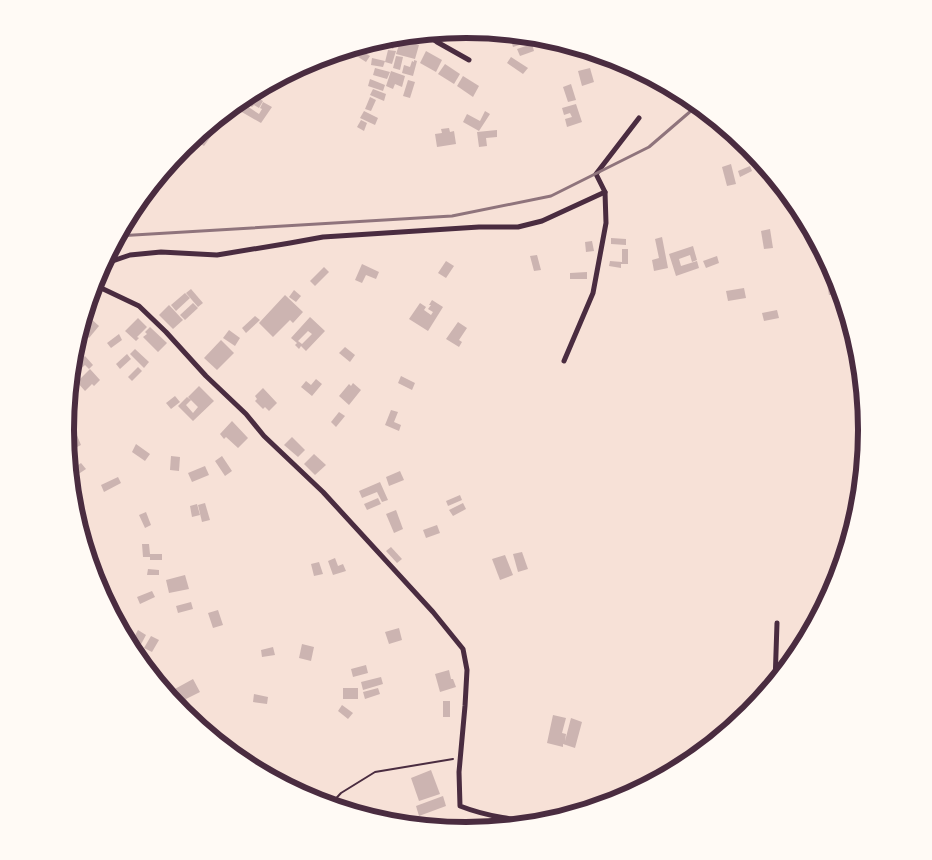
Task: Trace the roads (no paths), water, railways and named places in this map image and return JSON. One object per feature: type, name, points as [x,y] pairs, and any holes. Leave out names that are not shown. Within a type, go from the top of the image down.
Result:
[{"type":"street","points":[[433,39],[469,60]]},
{"type":"street","points":[[564,361],[593,293],[606,223],[605,192],[596,174],[639,118]]},
{"type":"street","points":[[112,261],[130,255],[161,252],[216,254],[323,237],[479,227],[518,227],[542,221],[605,192]]},
{"type":"street","points":[[100,289],[139,306],[166,332],[206,376],[246,414],[264,436],[323,492],[433,612],[463,649],[466,670],[459,772],[460,806],[477,813],[512,820]]},
{"type":"street","points":[[775,671],[777,623]]},
{"type":"railway","points":[[125,236],[452,216],[551,196],[649,147],[692,110]]}]
